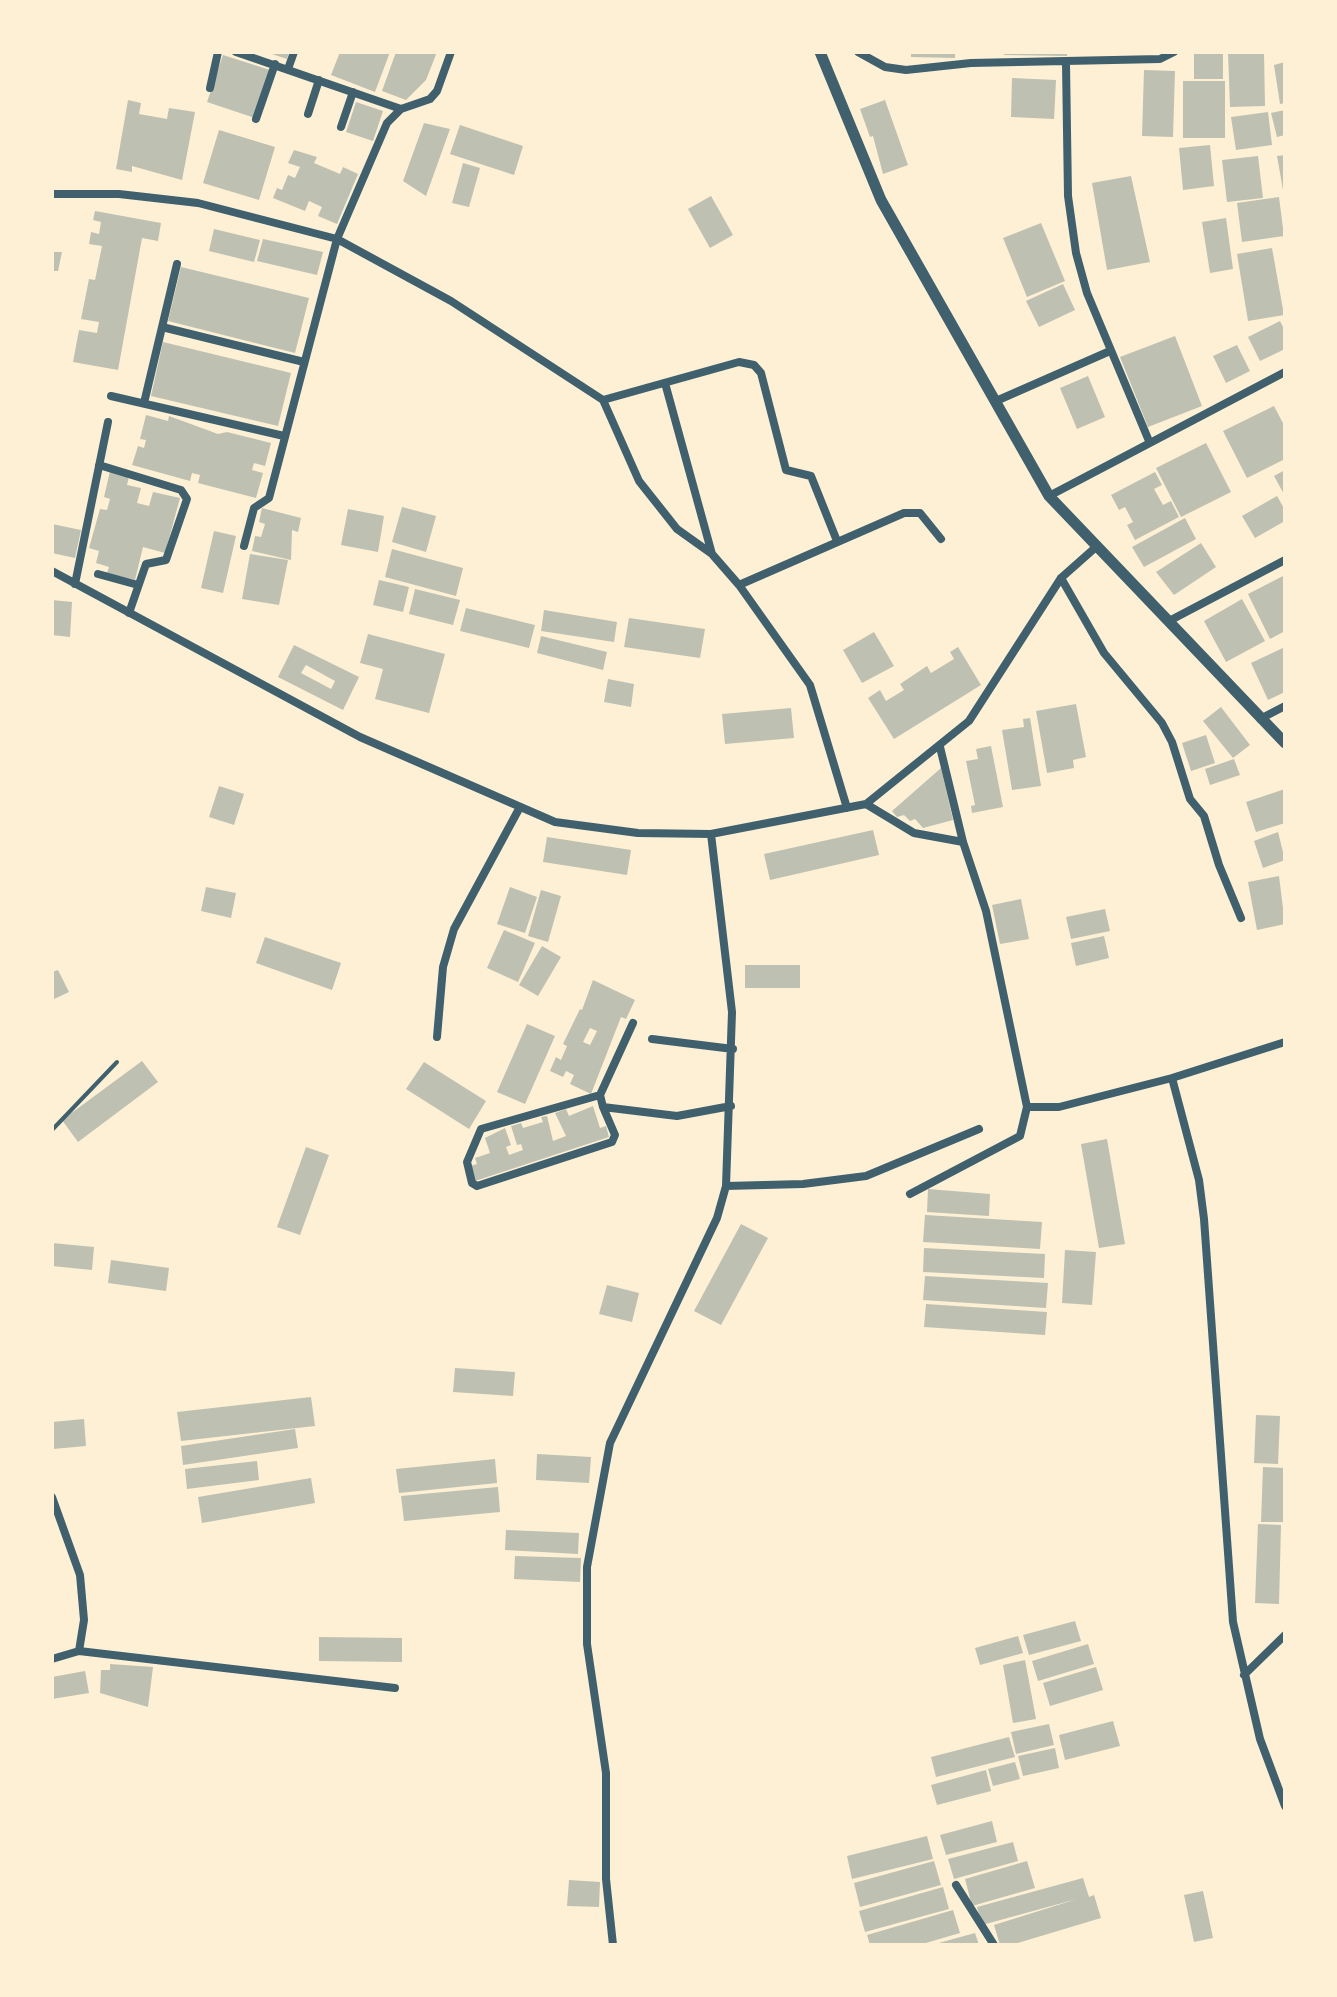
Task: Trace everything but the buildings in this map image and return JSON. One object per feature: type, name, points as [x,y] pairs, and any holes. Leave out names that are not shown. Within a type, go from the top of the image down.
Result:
[{"type":"street","points":[[210,88],[218,52]]},
{"type":"street","points":[[236,52],[401,109]]},
{"type":"street","points":[[288,69],[294,52]]},
{"type":"street","points":[[244,546],[254,508],[269,498],[337,239],[387,123],[401,109],[430,99],[437,91],[451,52]]},
{"type":"street","points":[[820,52],[881,200],[1049,496],[1285,743]]},
{"type":"street","points":[[858,52],[885,67],[906,70],[971,63],[1066,64],[1160,59],[1174,52]]},
{"type":"street","points":[[256,119],[275,64]]},
{"type":"street","points":[[1066,64],[1068,196],[1076,253],[1110,351],[1149,441]]},
{"type":"street","points":[[308,114],[319,80]]},
{"type":"street","points":[[341,127],[353,92]]},
{"type":"street","points":[[52,194],[119,194],[198,203],[337,239],[451,301],[603,400],[639,481],[677,529],[712,554],[739,585],[810,685],[847,808]]},
{"type":"street","points":[[144,403],[177,264]]},
{"type":"street","points":[[162,327],[304,362]]},
{"type":"street","points":[[996,401],[1110,351]]},
{"type":"street","points":[[603,400],[739,362],[759,368],[786,470],[811,476],[837,541]]},
{"type":"street","points":[[1049,496],[1285,372]]},
{"type":"street","points":[[665,383],[712,554]]},
{"type":"street","points":[[111,396],[284,436]]},
{"type":"street","points":[[75,584],[108,422]]},
{"type":"street","points":[[99,465],[181,490],[187,499],[166,560],[146,564],[129,613]]},
{"type":"street","points":[[739,585],[912,511],[928,519],[941,539]]},
{"type":"street","points":[[52,571],[360,737],[520,807],[569,824],[638,833],[711,834],[866,804],[969,721],[1061,578],[1096,547]]},
{"type":"street","points":[[1169,621],[1285,560]]},
{"type":"street","points":[[98,574],[138,585]]},
{"type":"street","points":[[1061,578],[1104,653],[1162,723],[1172,742],[1190,799],[1204,816],[1219,865],[1241,918]]},
{"type":"street","points":[[1260,719],[1285,706]]},
{"type":"street","points":[[910,1194],[1020,1136],[1027,1107],[986,911],[963,842],[940,747]]},
{"type":"street","points":[[866,804],[914,833],[963,842]]},
{"type":"street","points":[[437,1037],[443,967],[454,929],[520,807]]},
{"type":"street","points":[[613,1945],[606,1879],[606,1773],[587,1644],[587,1567],[610,1443],[717,1218],[726,1186],[733,1049],[731,991],[711,834]]},
{"type":"street","points":[[600,1095],[481,1129],[467,1162],[472,1183],[477,1186],[612,1142],[615,1135],[600,1095],[633,1023]]},
{"type":"street","points":[[652,1039],[733,1049]]},
{"type":"street","points":[[1027,1107],[1059,1107],[1172,1078],[1285,1042]]},
{"type":"street","points":[[1172,1078],[1199,1180],[1204,1219],[1233,1622],[1260,1739],[1285,1806]]},
{"type":"street","points":[[603,1107],[677,1116],[731,1106]]},
{"type":"street","points":[[726,1186],[803,1184],[866,1176],[979,1129]]},
{"type":"street","points":[[52,1497],[80,1575],[84,1620],[79,1651]]},
{"type":"street","points":[[1244,1675],[1285,1635]]},
{"type":"street","points":[[52,1659],[79,1651],[395,1688]]},
{"type":"street","points":[[956,1885],[994,1945]]},
{"type":"lane","points":[[52,1130],[117,1062]]}]
